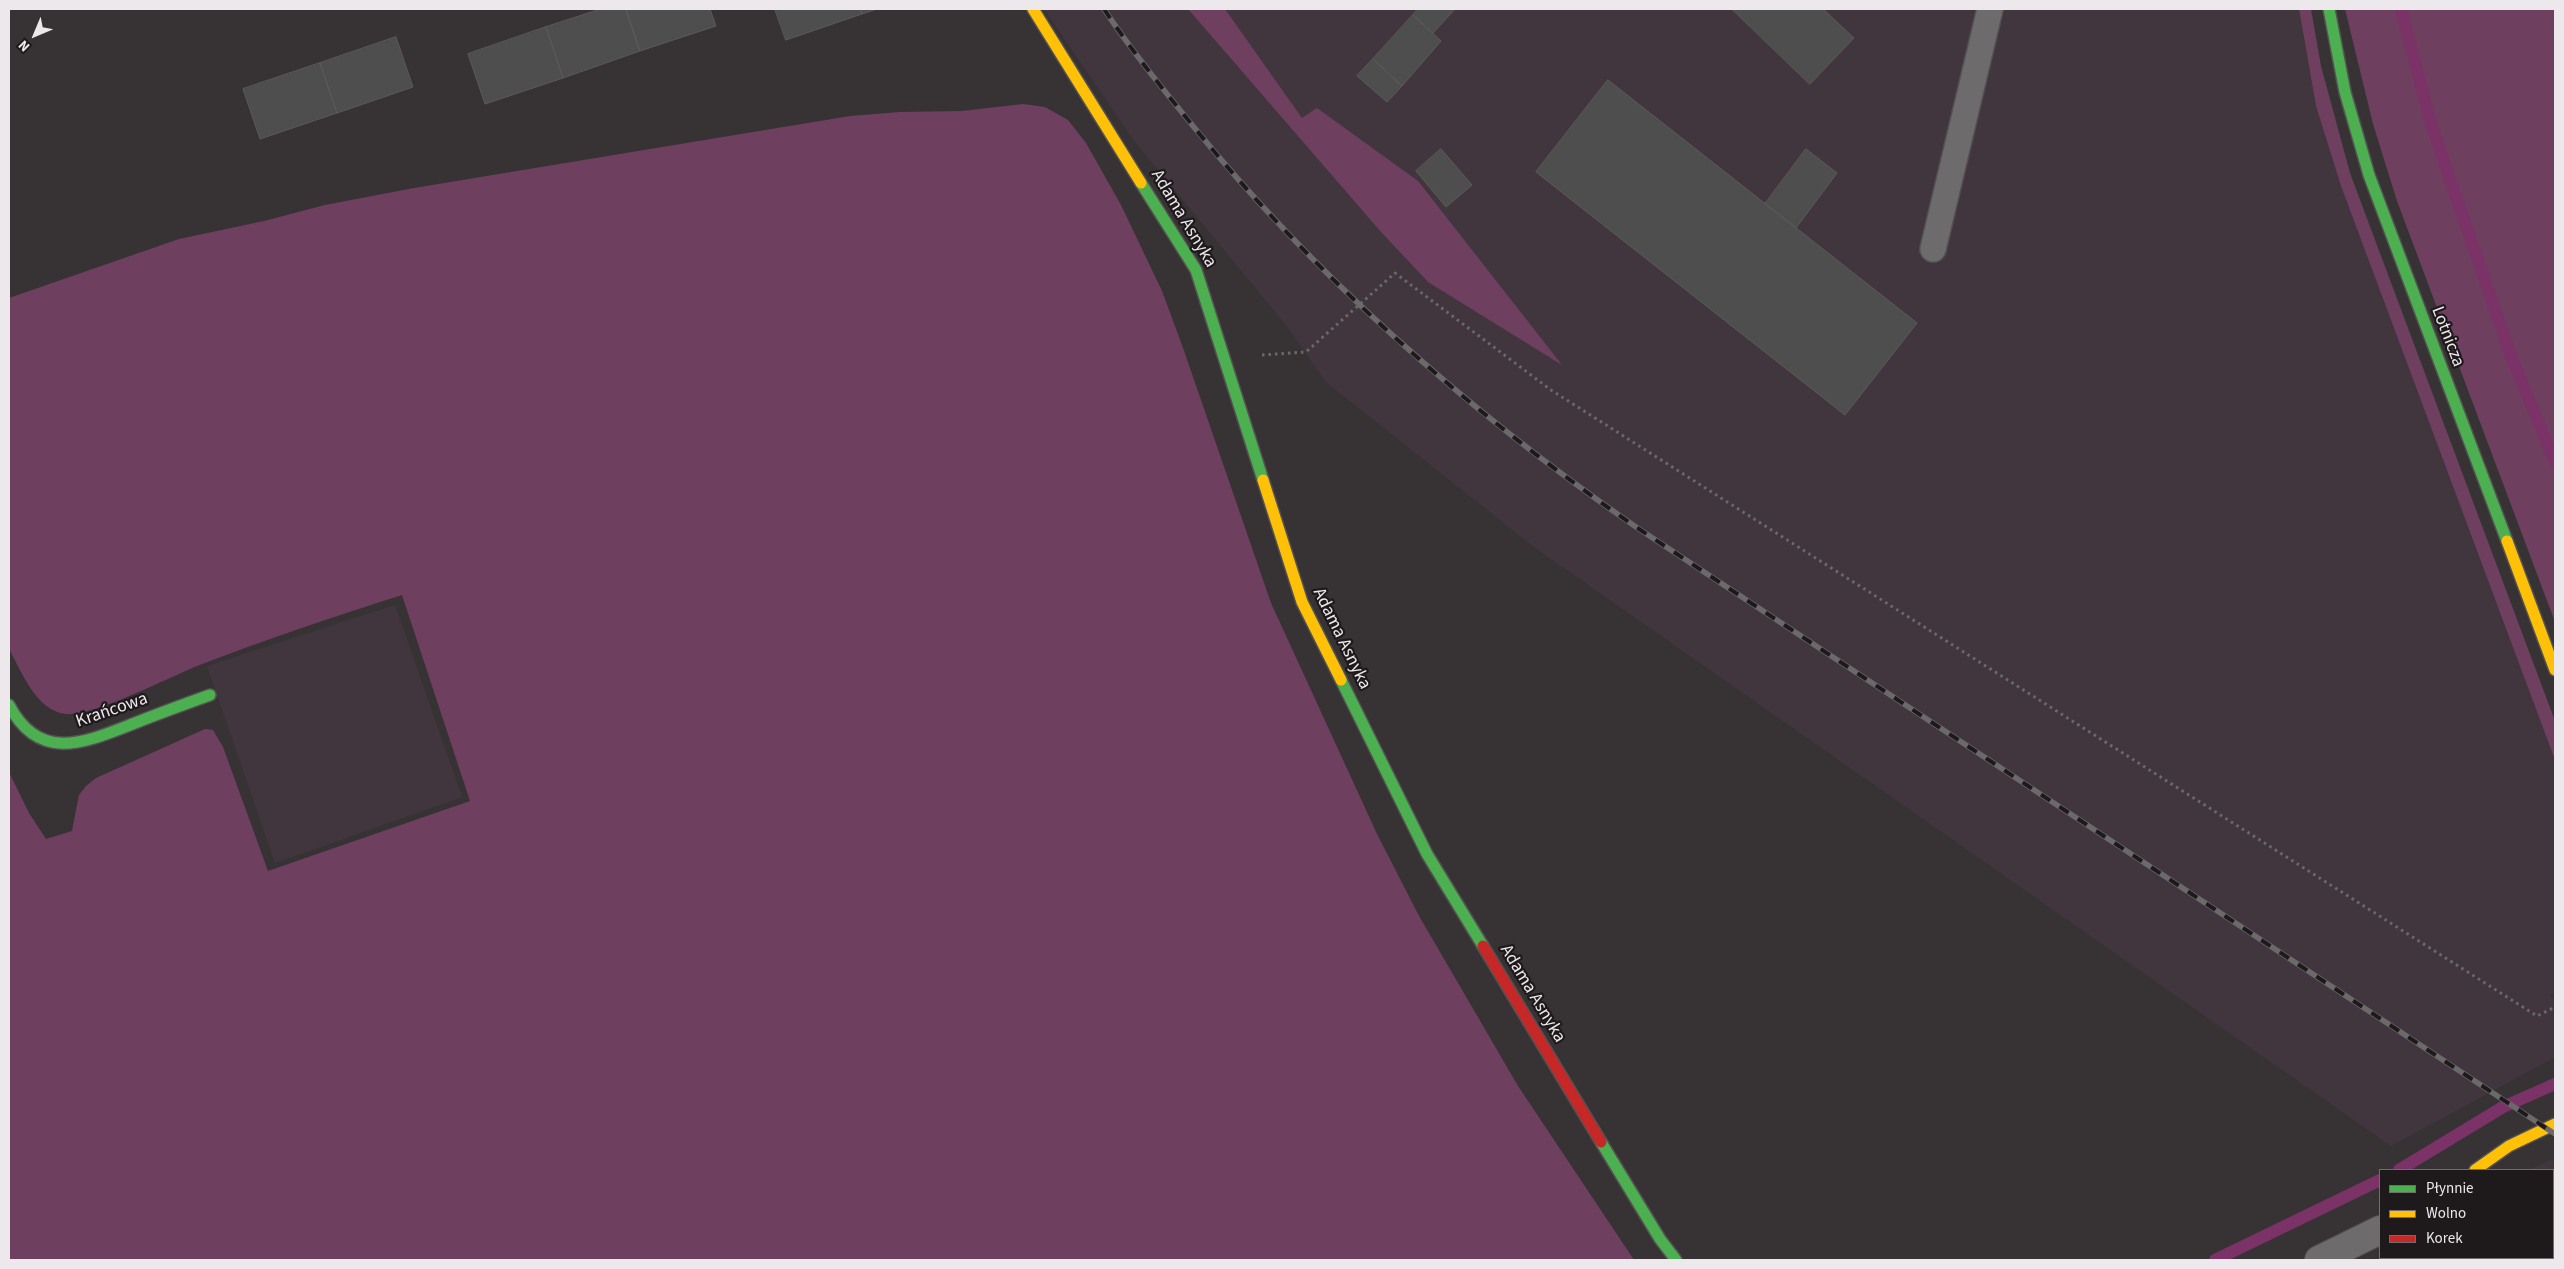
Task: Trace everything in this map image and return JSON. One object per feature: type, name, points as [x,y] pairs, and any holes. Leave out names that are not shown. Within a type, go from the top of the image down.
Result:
[{"type":"street","name":"Adama Asnyka","points":[[1033,9],[1196,270],[1302,602],[1423,845],[1660,1239],[1676,1260]]},
{"type":"street","name":"Lotnicza","points":[[2329,9],[2345,92],[2369,175],[2555,670]]},
{"type":"street","name":"Krańcowa","points":[[9,705],[15,718],[31,734],[48,742],[66,744],[94,738],[210,695]]},
{"type":"street","points":[[2476,1169],[2509,1146],[2555,1124]]},
{"type":"street","points":[[2319,1260],[2379,1230]]},
{"type":"lane","points":[[1934,249],[1990,9]]},
{"type":"path","points":[[1224,357],[1306,352],[1395,273],[1551,390],[2537,1016],[2555,1007]]},
{"type":"shaded area","points":[[1044,9],[1188,9],[1381,232],[1428,282],[1302,118],[1225,9],[2299,9],[2316,106],[2341,186],[2555,760],[2555,992],[2550,995],[2555,1000],[2555,1057],[2391,1146],[1534,547],[1326,382],[1286,325],[1135,142]]},
{"type":"shaded area","points":[[1188,9],[1225,9],[1302,118],[1317,108],[1418,181],[1562,365],[1428,282],[1381,232]]},
{"type":"shaded area","points":[[2299,9],[2311,9],[2321,66],[2350,173],[2555,721],[2555,760],[2341,186],[2316,106]]},
{"type":"shaded area","points":[[2345,9],[2555,9],[2555,622],[2397,201],[2373,124]]},
{"type":"shaded area","points":[[1023,104],[1045,107],[1068,120],[1086,143],[1121,205],[1162,291],[1271,603],[1377,834],[1419,916],[1518,1086],[1634,1260],[9,1260],[9,772],[29,813],[46,839],[72,831],[79,795],[96,778],[205,729],[213,730],[223,747],[268,871],[470,801],[402,595],[222,656],[94,709],[66,714],[46,706],[38,698],[25,679],[9,649],[9,298],[179,239],[264,221],[325,205],[414,188],[850,116],[900,112],[962,111]]},
{"type":"shaded area","points":[[395,605],[462,797],[275,863],[207,666]]},
{"type":"shaded area","points":[[2555,1158],[2555,1260],[2538,1259],[2554,1259],[2554,1169],[2531,1169]]},
{"type":"building","points":[[601,9],[626,9],[640,51],[563,78],[546,27]]},
{"type":"building","points":[[626,9],[710,9],[716,26],[640,51]]},
{"type":"building","points":[[775,9],[861,9],[862,14],[786,40]]},
{"type":"building","points":[[861,9],[877,9],[862,14]]},
{"type":"building","points":[[1418,9],[1455,9],[1433,33],[1413,15]]},
{"type":"building","points":[[1732,9],[1823,9],[1854,38],[1810,84]]},
{"type":"building","points":[[1413,15],[1441,41],[1402,86],[1373,59]]},
{"type":"building","points":[[546,27],[563,78],[485,104],[468,54]]},
{"type":"building","points":[[396,37],[413,87],[337,113],[320,63]]},
{"type":"building","points":[[1373,59],[1402,86],[1387,102],[1357,76]]},
{"type":"building","points":[[320,63],[337,113],[260,139],[243,89]]},
{"type":"building","points":[[1608,80],[1917,323],[1845,415],[1536,172]]},
{"type":"building","points":[[1441,149],[1472,185],[1446,207],[1416,171]]},
{"type":"building","points":[[1806,149],[1837,173],[1796,228],[1765,204]]},
{"type":"waterway","points":[[2401,9],[2431,124],[2511,356],[2555,462]]},
{"type":"waterway","points":[[2401,1169],[2503,1107],[2555,1084]]},
{"type":"waterway","points":[[2215,1260],[2379,1180]]},
{"type":"railway","points":[[1104,9],[1158,83],[1193,126],[1293,238],[1345,291],[1400,342],[1515,438],[1636,527],[2555,1134]]},
{"type":"traffic: fast","points":[[2329,9],[2345,92],[2369,175],[2507,541]]},
{"type":"traffic: fast","points":[[1141,183],[1196,270],[1263,480]]},
{"type":"traffic: fast","points":[[1341,680],[1427,854],[1483,946]]},
{"type":"traffic: fast","points":[[9,705],[21,723],[35,735],[50,742],[65,743],[99,736],[210,695]]},
{"type":"traffic: fast","points":[[1601,1142],[1660,1239],[1676,1260]]},
{"type":"traffic: slow","points":[[1033,9],[1141,183]]},
{"type":"traffic: slow","points":[[1263,480],[1302,602],[1341,680]]},
{"type":"traffic: slow","points":[[2507,541],[2555,670]]},
{"type":"traffic: slow","points":[[2476,1169],[2509,1146],[2555,1124]]},
{"type":"traffic: jam","points":[[1483,946],[1601,1142]]}]
